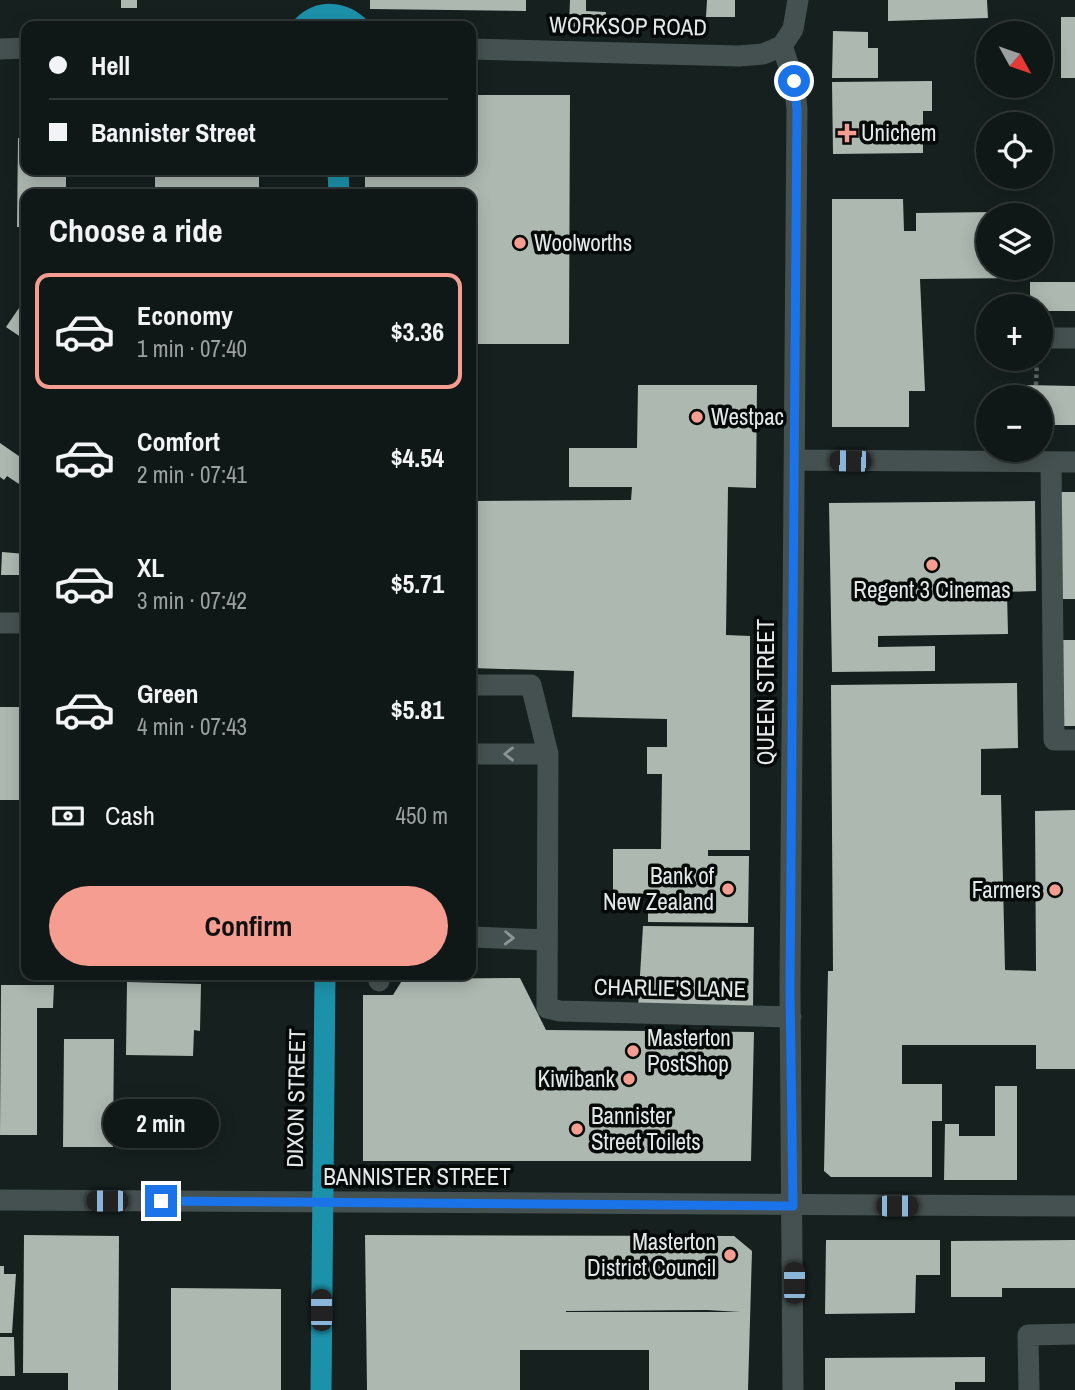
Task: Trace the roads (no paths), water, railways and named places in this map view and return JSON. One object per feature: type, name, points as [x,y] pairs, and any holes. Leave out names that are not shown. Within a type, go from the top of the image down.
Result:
[{"type":"main road","points":[[311,21],[331,7],[350,21]]},
{"type":"main road","name":"DIXON STREET","points":[[321,1390],[325,980]]},
{"type":"street","points":[[782,46],[793,29],[797,0]]},
{"type":"street","name":"WORKSOP ROAD","points":[[476,49],[739,56],[763,54],[782,46]]},
{"type":"street","name":"QUEEN STREET","points":[[782,46],[794,81],[797,109],[791,1017],[793,1390]]},
{"type":"street","points":[[0,49],[21,48]]},
{"type":"street","points":[[1053,338],[1075,338]]},
{"type":"street","points":[[796,460],[976,461]]},
{"type":"street","points":[[1051,462],[1054,740],[1075,740]]},
{"type":"street","points":[[1053,462],[1075,462]]},
{"type":"street","points":[[0,623],[21,623]]},
{"type":"street","points":[[476,685],[531,685],[548,754],[547,940],[476,937]]},
{"type":"street","points":[[476,754],[548,754]]},
{"type":"street","name":"CHARLIE'S LANE","points":[[547,940],[547,1008],[560,1011],[791,1017]]},
{"type":"street","name":"BANNISTER STREET","points":[[0,1200],[1075,1206]]},
{"type":"street","points":[[1029,1390],[1028,1335],[1075,1334]]},
{"type":"place","name":"Unichem","points":[[847,133]]},
{"type":"place","name":"Woolworths","points":[[520,243]]},
{"type":"place","name":"Westpac","points":[[697,417]]},
{"type":"place","name":"Regent 3 Cinemas","points":[[932,565]]},
{"type":"place","name":"Bank of New Zealand","points":[[728,889]]},
{"type":"place","name":"Farmers","points":[[1055,890]]},
{"type":"place","name":"Masterton PostShop","points":[[633,1051]]},
{"type":"place","name":"Kiwibank","points":[[629,1079]]},
{"type":"place","name":"Bannister Street Toilets","points":[[577,1129]]},
{"type":"place","name":"Masterton District Council","points":[[730,1255]]}]
